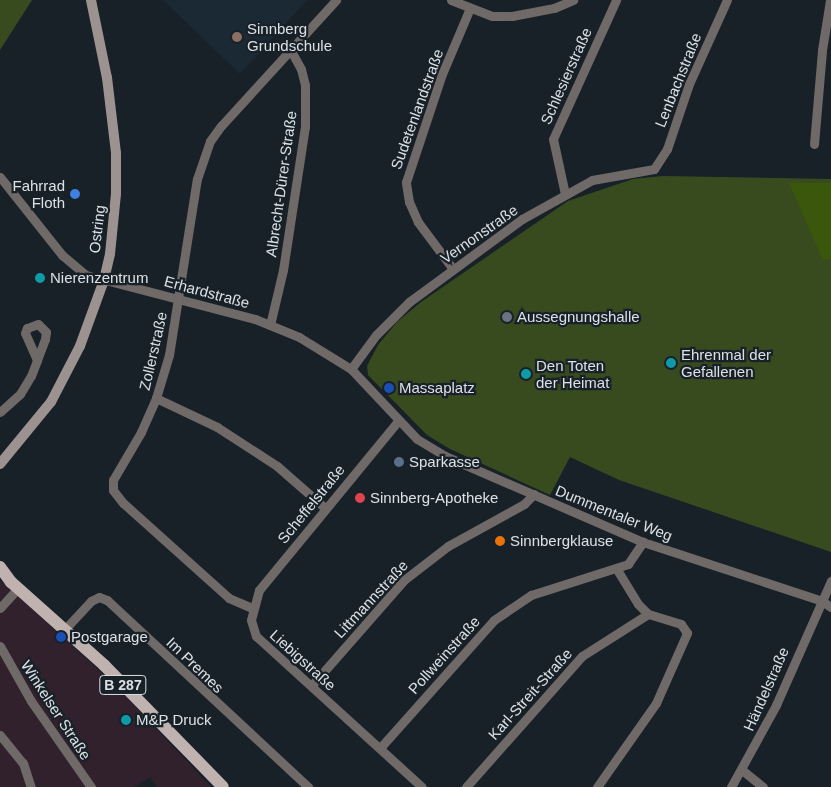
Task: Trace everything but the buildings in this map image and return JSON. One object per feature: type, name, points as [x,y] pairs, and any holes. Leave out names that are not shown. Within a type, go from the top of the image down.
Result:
[{"type":"main road","name":"Ostring","points":[[0,464],[51,402],[80,346],[104,280],[115,213],[116,153],[107,78],[91,0]]},
{"type":"main road","name":"B 287","points":[[0,567],[10,582],[104,665],[223,787]]},
{"type":"street","name":"Zollerstraße","points":[[252,608],[229,598],[165,538],[122,503],[113,490],[113,480],[134,447],[156,398],[169,355],[197,179],[208,148],[221,126],[336,0]]},
{"type":"street","points":[[451,0],[492,16],[528,15],[573,0]]},
{"type":"street","name":"Schlesierstraße","points":[[565,194],[554,139],[616,0]]},
{"type":"street","name":"Lenbachstraße","points":[[654,169],[667,149],[689,84],[727,0]]},
{"type":"street","points":[[814,144],[822,50],[830,0]]},
{"type":"street","name":"Sudetenlandstraße","points":[[454,268],[418,222],[409,202],[406,182],[440,82],[470,8]]},
{"type":"street","name":"Albrecht-Dürer-Straße","points":[[270,325],[283,270],[305,127],[305,85],[301,69],[290,49]]},
{"type":"street","name":"Vernonstraße","points":[[351,369],[376,335],[402,309],[454,268],[522,219],[592,180],[654,169]]},
{"type":"street","name":"Erhardstraße","points":[[0,177],[62,255],[86,274],[178,297],[270,325],[325,351],[351,369]]},
{"type":"street","points":[[0,412],[27,385],[37,360]]},
{"type":"street","points":[[351,369],[380,396],[398,421]]},
{"type":"street","points":[[156,398],[217,427],[277,466],[325,508]]},
{"type":"street","name":"Dummentaler Weg","points":[[398,421],[417,439],[445,456],[643,542],[822,601],[831,607]]},
{"type":"street","name":"Scheffelstraße","points":[[252,608],[259,590],[398,421]]},
{"type":"street","name":"Littmannstraße","points":[[312,685],[404,580],[448,546],[524,504],[534,494]]},
{"type":"street","name":"Pollweinstraße","points":[[380,748],[494,620],[532,595],[628,564],[643,542]]},
{"type":"street","points":[[597,787],[656,703],[687,640],[688,633],[680,624],[648,614],[638,604],[616,568]]},
{"type":"street","name":"Händelstraße","points":[[731,787],[776,705],[831,581]]},
{"type":"street","points":[[0,608],[10,582]]},
{"type":"street","name":"Im Premes","points":[[64,630],[91,601],[99,597],[107,600],[308,787]]},
{"type":"street","name":"Liebigstraße","points":[[252,608],[256,636],[422,787]]},
{"type":"street","name":"Karl-Streit-Straße","points":[[466,787],[582,656],[648,614]]},
{"type":"street","name":"Winkelser Straße","points":[[0,646],[36,708],[91,787]]},
{"type":"street","points":[[0,735],[23,763],[31,787]]},
{"type":"street","points":[[742,770],[763,787]]},
{"type":"shaded area","name":"Sinnberg Grundschule","points":[[163,0],[307,0],[240,74]]},
{"type":"shaded area","points":[[0,580],[112,682],[211,787],[157,787],[150,777],[135,787],[0,787]]},
{"type":"green space","points":[[0,0],[32,0],[0,50]]},
{"type":"green space","points":[[663,176],[831,179],[831,552],[619,480],[570,457],[550,495],[450,449],[427,435],[368,375],[367,366],[378,345],[397,322],[421,302],[568,201],[633,179]]},
{"type":"green space","points":[[789,183],[831,183],[831,259],[823,260]]},
{"type":"place","name":"Sinnberg Grundschule","points":[[237,37]]},
{"type":"place","name":"Fahrrad Floth","points":[[75,194]]},
{"type":"place","name":"Nierenzentrum","points":[[40,278]]},
{"type":"place","name":"Aussegnungshalle","points":[[507,317]]},
{"type":"place","name":"Ehrenmal der Gefallenen","points":[[671,363]]},
{"type":"place","name":"Den Toten der Heimat","points":[[526,374]]},
{"type":"place","name":"Massaplatz","points":[[389,388]]},
{"type":"place","name":"Sparkasse","points":[[399,462]]},
{"type":"place","name":"Sinnberg-Apotheke","points":[[360,498]]},
{"type":"place","name":"Sinnbergklause","points":[[500,541]]},
{"type":"place","name":"Postgarage","points":[[61,637]]},
{"type":"place","name":"M&P Druck","points":[[126,720]]}]
